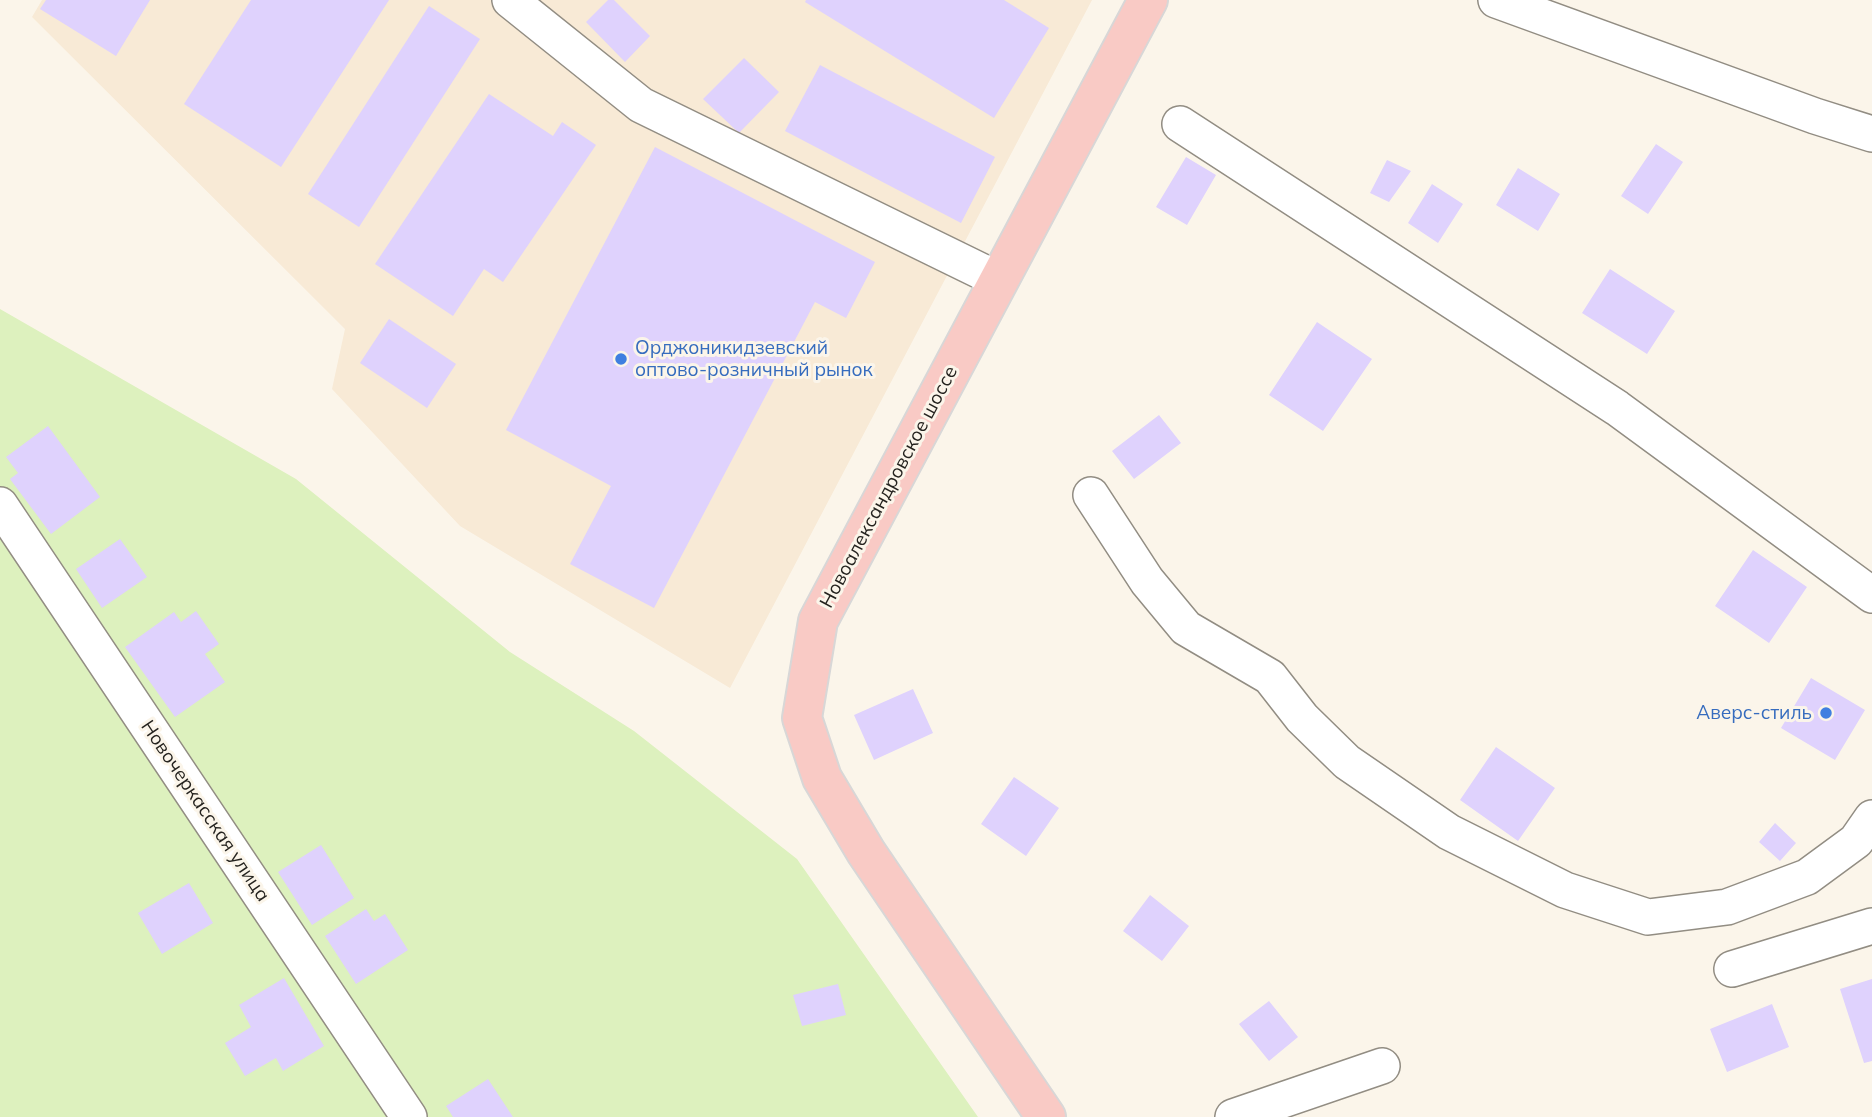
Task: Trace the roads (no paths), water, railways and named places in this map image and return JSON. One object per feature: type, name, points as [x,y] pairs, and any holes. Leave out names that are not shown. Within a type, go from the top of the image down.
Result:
[{"type":"main road","name":"Новоалександровское шоссе","points":[[1046,1117],[866,852],[822,778],[803,718],[818,621],[1148,0]]},
{"type":"street","points":[[510,0],[641,105],[999,280]]},
{"type":"street","points":[[1496,0],[1815,116],[1872,134]]},
{"type":"street","points":[[1180,124],[1617,408],[1872,595]]},
{"type":"street","points":[[1091,495],[1147,581],[1186,628],[1270,677],[1303,718],[1347,762],[1449,832],[1565,890],[1648,917],[1727,907],[1807,877],[1856,841],[1872,818]]},
{"type":"street","name":"Новочеркасская улица","points":[[0,505],[409,1117]]},
{"type":"street","points":[[1732,969],[1872,926]]},
{"type":"street","points":[[1233,1117],[1382,1066]]},
{"type":"place","name":"Орджоникидзевский оптово-розничный рынок","points":[[621,359]]},
{"type":"place","name":"Аверс-стиль","points":[[1826,713]]}]
